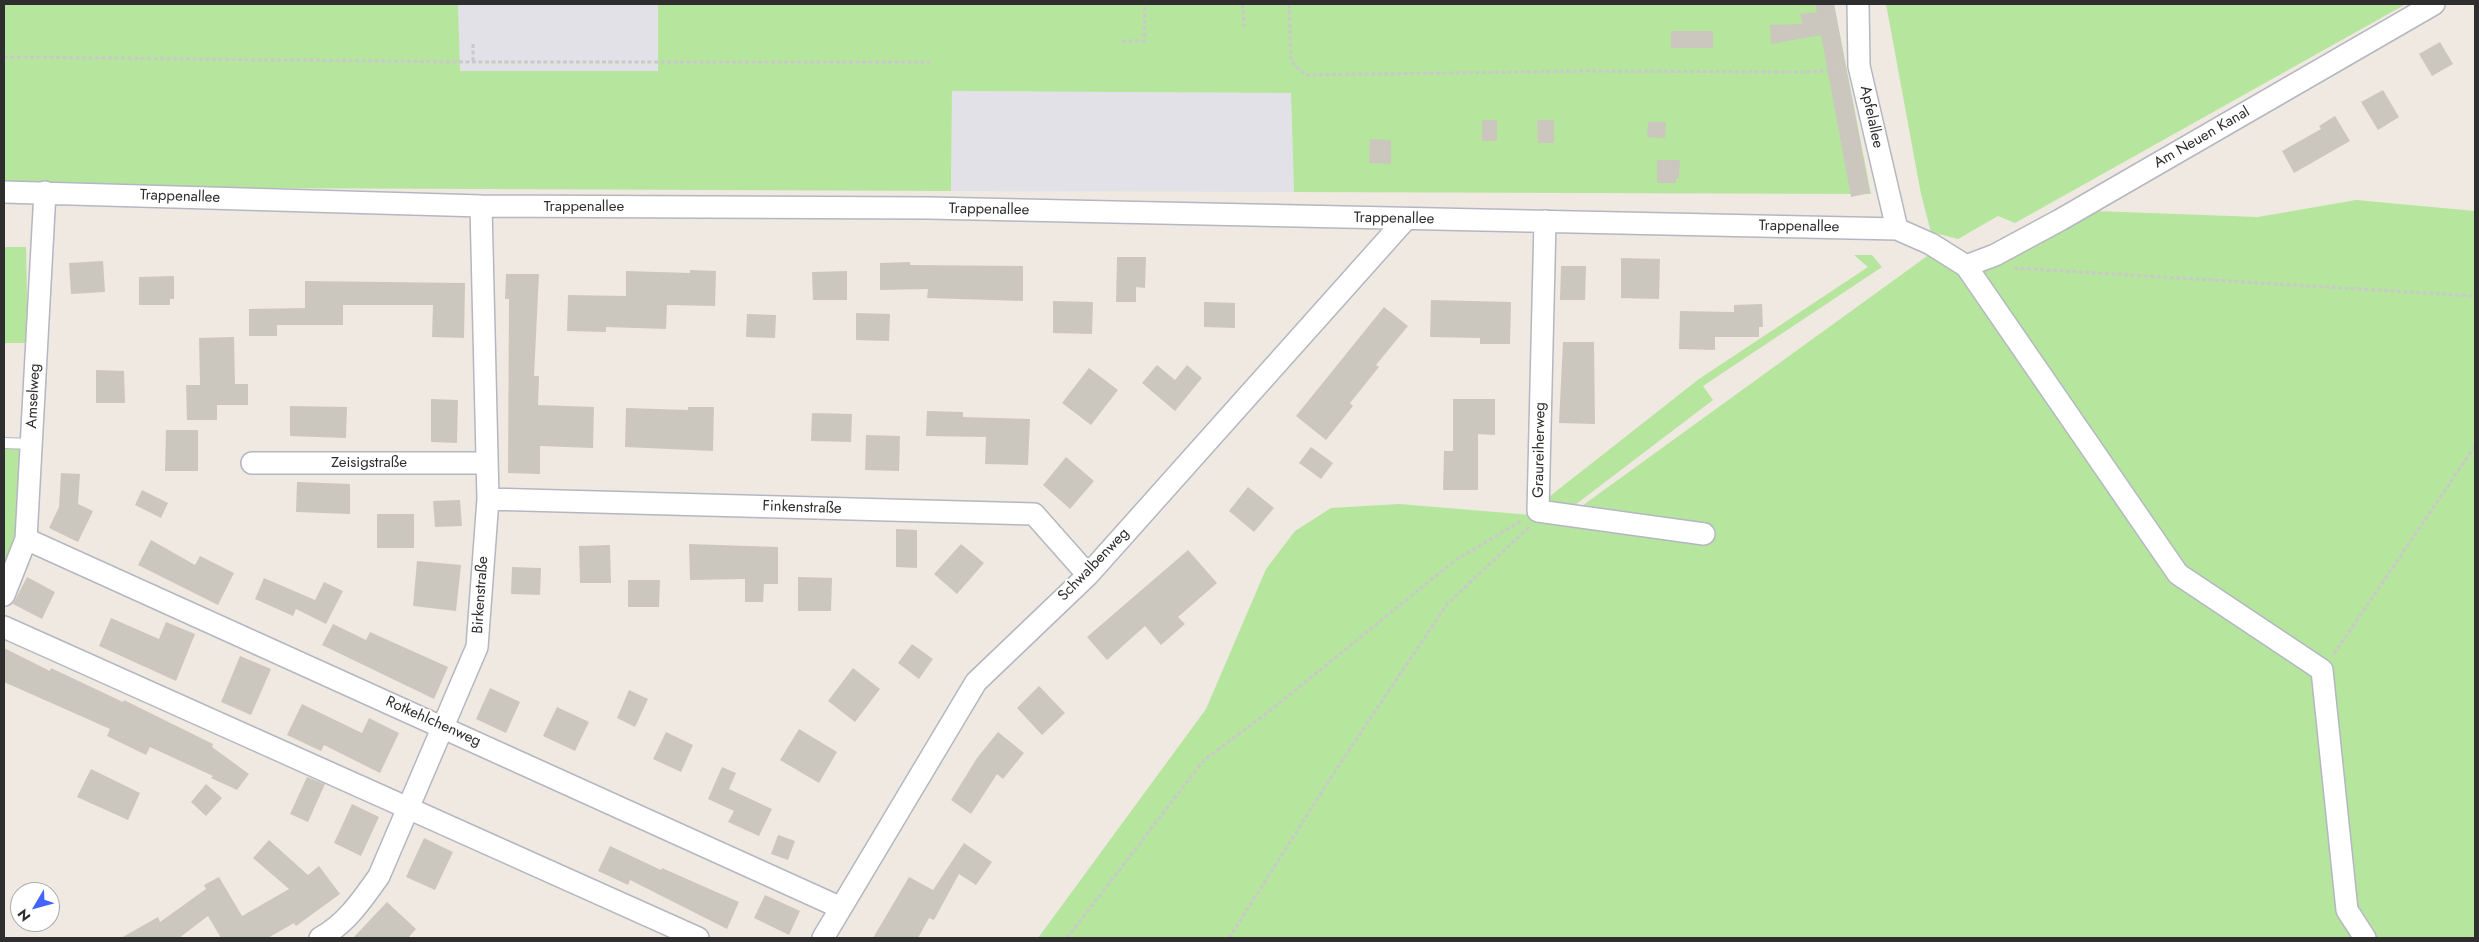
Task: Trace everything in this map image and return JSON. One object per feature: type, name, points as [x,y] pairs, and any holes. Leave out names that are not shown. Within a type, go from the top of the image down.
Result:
[{"type":"street","name":"Apfelallee","points":[[1858,4],[1859,66],[1897,228]]},
{"type":"street","name":"Am Neuen Kanal","points":[[1966,266],[1995,256],[2060,220],[2434,4]]},
{"type":"street","name":"Trappenallee","points":[[4,192],[481,206],[929,208],[1404,220],[1897,228],[1931,244],[1966,266]]},
{"type":"street","name":"Amselweg","points":[[4,595],[26,539],[44,192]]},
{"type":"street","name":"Birkenstraße","points":[[320,938],[330,933],[356,909],[379,876],[410,808],[442,726],[477,647],[488,499],[481,206]]},
{"type":"street","name":"Schwalbenweg","points":[[823,938],[976,682],[1088,575],[1404,220]]},
{"type":"street","name":"Graureiherweg","points":[[1545,221],[1538,511],[1704,534]]},
{"type":"street","points":[[1966,266],[2178,574],[2322,670],[2347,910],[2365,938]]},
{"type":"street","name":"Zeisigstraße","points":[[252,463],[486,464]]},
{"type":"street","name":"Finkenstraße","points":[[488,499],[1034,514],[1088,575]]},
{"type":"street","name":"Rotkehlchenweg","points":[[26,539],[840,907]]},
{"type":"street","points":[[4,627],[698,938]]},
{"type":"lane","points":[[4,443],[31,444]]},
{"type":"path","points":[[1122,41],[1144,41],[1145,4]]},
{"type":"path","points":[[1243,4],[1244,27]]},
{"type":"path","points":[[1288,4],[1291,61],[1305,75],[1586,71],[1812,72],[1859,66]]},
{"type":"path","points":[[473,44],[473,62]]},
{"type":"path","points":[[4,57],[473,62],[930,62]]},
{"type":"path","points":[[2005,268],[2475,296]]},
{"type":"path","points":[[2322,670],[2475,446]]},
{"type":"path","points":[[1067,938],[1204,760],[1272,709],[1454,561],[1538,511]]},
{"type":"path","points":[[1229,938],[1330,779],[1447,604],[1526,532],[1538,511]]},
{"type":"shaded area","points":[[458,4],[658,4],[659,71],[459,71]]},
{"type":"shaded area","points":[[952,91],[1291,93],[1294,192],[951,191]]},
{"type":"green space","points":[[4,4],[458,4],[460,71],[658,71],[658,4],[1834,4],[1871,194],[1294,192],[1291,93],[952,91],[951,191],[4,187]]},
{"type":"green space","points":[[1886,4],[2406,4],[2015,223],[1998,216],[1958,239],[1931,232],[1921,194]]},
{"type":"green space","points":[[2356,200],[2475,211],[2475,938],[1038,938],[1206,709],[1266,569],[1295,531],[1331,508],[1399,504],[1568,518],[1713,542],[1716,531],[1575,511],[1930,254],[1966,271],[2095,211],[2258,217]]},
{"type":"green space","points":[[4,247],[26,247],[28,343],[4,343]]},
{"type":"green space","points":[[1854,255],[1872,255],[1882,267],[1703,386],[1713,400],[1571,508],[1545,500],[1699,379],[1868,267]]},
{"type":"green space","points":[[4,438],[26,441],[20,520],[4,564]]},
{"type":"building","points":[[1815,4],[1834,4],[1870,193],[1851,197],[1821,35],[1771,44],[1770,25],[1802,24],[1800,14],[1817,12]]},
{"type":"building","points":[[1671,31],[1713,31],[1713,48],[1671,48]]},
{"type":"building","points":[[2440,42],[2453,64],[2432,76],[2419,54]]},
{"type":"building","points":[[2383,90],[2399,117],[2378,130],[2361,102]]},
{"type":"building","points":[[2335,116],[2350,141],[2294,173],[2282,151],[2321,129],[2319,126]]},
{"type":"building","points":[[1482,120],[1497,120],[1497,141],[1482,141]]},
{"type":"building","points":[[1537,120],[1554,120],[1554,143],[1538,143]]},
{"type":"building","points":[[1648,122],[1666,122],[1665,138],[1647,137]]},
{"type":"building","points":[[1370,139],[1391,140],[1391,164],[1369,163]]},
{"type":"building","points":[[1657,160],[1680,160],[1679,177],[1676,179],[1676,183],[1657,183]]},
{"type":"building","points":[[1117,257],[1146,257],[1145,288],[1136,287],[1136,302],[1116,302]]},
{"type":"building","points":[[1621,258],[1660,259],[1659,299],[1621,298]]},
{"type":"building","points":[[103,261],[105,292],[71,294],[69,263]]},
{"type":"building","points":[[910,262],[910,265],[1023,266],[1023,301],[927,298],[928,289],[880,290],[880,263]]},
{"type":"building","points":[[1561,266],[1586,266],[1585,300],[1560,300]]},
{"type":"building","points":[[690,270],[716,271],[715,306],[667,305],[666,329],[606,327],[606,332],[567,331],[568,295],[626,296],[626,271],[690,273]]},
{"type":"building","points":[[847,271],[847,300],[813,300],[812,272]]},
{"type":"building","points":[[506,274],[539,274],[534,376],[539,376],[538,405],[594,407],[593,448],[540,446],[540,474],[508,473],[509,299],[505,299]]},
{"type":"building","points":[[174,276],[174,299],[170,299],[170,305],[139,305],[139,277]]},
{"type":"building","points":[[305,281],[465,283],[464,338],[432,337],[433,305],[343,305],[343,325],[277,325],[277,336],[249,336],[249,309],[305,308]]},
{"type":"building","points":[[1431,300],[1511,302],[1510,344],[1480,344],[1480,338],[1430,337]]},
{"type":"building","points":[[1053,301],[1093,302],[1092,334],[1053,333]]},
{"type":"building","points":[[1204,302],[1235,303],[1235,328],[1204,327]]},
{"type":"building","points":[[1762,304],[1763,327],[1759,327],[1759,337],[1715,337],[1715,350],[1679,349],[1680,311],[1734,312],[1734,305]]},
{"type":"building","points":[[1384,307],[1408,326],[1376,365],[1379,367],[1350,403],[1353,406],[1326,440],[1296,416]]},
{"type":"building","points":[[856,313],[890,314],[889,341],[856,340]]},
{"type":"building","points":[[747,314],[776,315],[775,338],[746,337]]},
{"type":"building","points":[[234,337],[235,384],[248,384],[248,405],[217,405],[217,420],[187,420],[186,385],[200,385],[199,338]]},
{"type":"building","points":[[1563,342],[1594,342],[1595,424],[1559,423]]},
{"type":"building","points":[[1157,365],[1175,380],[1187,365],[1202,378],[1175,411],[1142,383]]},
{"type":"building","points":[[1089,368],[1118,390],[1091,425],[1062,403]]},
{"type":"building","points":[[96,370],[124,371],[125,403],[96,403]]},
{"type":"building","points":[[431,399],[458,400],[457,443],[431,442]]},
{"type":"building","points":[[1453,399],[1495,399],[1495,435],[1478,434],[1478,490],[1443,490],[1444,451],[1453,451]]},
{"type":"building","points":[[290,406],[347,407],[346,438],[290,436]]},
{"type":"building","points":[[688,407],[714,407],[713,451],[625,447],[626,408],[688,410]]},
{"type":"building","points":[[927,411],[963,412],[963,417],[1030,419],[1028,465],[985,464],[986,437],[926,436]]},
{"type":"building","points":[[812,413],[852,414],[851,442],[811,441]]},
{"type":"building","points":[[166,430],[198,430],[198,471],[165,471]]},
{"type":"building","points":[[866,435],[900,436],[899,471],[865,470]]},
{"type":"building","points":[[1311,447],[1333,463],[1321,479],[1299,463]]},
{"type":"building","points":[[1066,457],[1094,481],[1070,509],[1043,485]]},
{"type":"building","points":[[61,473],[80,474],[78,504],[93,511],[78,542],[49,528],[59,507]]},
{"type":"building","points":[[297,482],[350,484],[350,514],[296,512]]},
{"type":"building","points":[[1248,487],[1274,508],[1254,532],[1229,511]]},
{"type":"building","points":[[142,490],[168,503],[161,518],[135,505]]},
{"type":"building","points":[[460,500],[462,526],[435,527],[433,501]]},
{"type":"building","points":[[377,514],[414,514],[414,548],[377,548]]},
{"type":"building","points":[[896,529],[917,530],[917,568],[896,567]]},
{"type":"building","points":[[151,540],[195,565],[200,556],[234,573],[218,605],[138,565]]},
{"type":"building","points":[[689,544],[778,547],[778,584],[764,584],[763,602],[745,602],[745,579],[690,580]]},
{"type":"building","points":[[961,544],[984,563],[957,594],[934,574]]},
{"type":"building","points":[[610,545],[611,583],[580,583],[579,546]]},
{"type":"building","points":[[1188,550],[1217,583],[1178,617],[1185,624],[1161,645],[1145,626],[1107,660],[1087,637]]},
{"type":"building","points":[[417,561],[461,565],[456,611],[413,606]]},
{"type":"building","points":[[512,567],[541,568],[540,595],[511,594]]},
{"type":"building","points":[[27,577],[55,592],[42,619],[13,604]]},
{"type":"building","points":[[798,577],[832,578],[831,611],[798,611]]},
{"type":"building","points":[[264,578],[315,600],[324,582],[343,591],[326,624],[296,609],[293,616],[255,599]]},
{"type":"building","points":[[628,580],[660,580],[659,607],[628,607]]},
{"type":"building","points":[[111,618],[159,639],[166,622],[195,634],[176,681],[99,646]]},
{"type":"building","points":[[333,624],[366,640],[370,632],[448,667],[434,699],[322,645]]},
{"type":"building","points":[[912,644],[933,659],[919,679],[898,663]]},
{"type":"building","points":[[4,648],[50,671],[51,668],[123,702],[124,700],[213,744],[212,747],[249,774],[237,790],[211,778],[213,776],[150,747],[146,755],[107,736],[110,729],[4,682]]},
{"type":"building","points":[[240,656],[271,669],[251,715],[221,702]]},
{"type":"building","points":[[853,668],[880,689],[855,722],[828,701]]},
{"type":"building","points":[[1039,686],[1065,713],[1042,735],[1017,708]]},
{"type":"building","points":[[490,688],[520,702],[506,733],[476,719]]},
{"type":"building","points":[[629,690],[648,699],[635,727],[617,718]]},
{"type":"building","points":[[302,704],[362,733],[369,718],[399,733],[380,773],[324,745],[321,751],[287,735]]},
{"type":"building","points":[[557,707],[589,722],[575,751],[543,736]]},
{"type":"building","points":[[799,729],[837,752],[819,783],[780,760]]},
{"type":"building","points":[[666,732],[693,745],[681,772],[653,759]]},
{"type":"building","points":[[998,732],[1024,753],[1003,779],[997,774],[971,814],[951,800],[977,758]]},
{"type":"building","points":[[722,767],[736,773],[729,789],[772,809],[759,836],[728,822],[734,811],[708,799]]},
{"type":"building","points":[[91,769],[140,793],[128,820],[77,797]]},
{"type":"building","points":[[307,777],[325,784],[308,822],[290,814]]},
{"type":"building","points":[[206,784],[222,798],[206,816],[191,802]]},
{"type":"building","points":[[352,804],[379,817],[361,856],[334,843]]},
{"type":"building","points":[[778,835],[795,841],[788,860],[771,854]]},
{"type":"building","points":[[424,838],[453,852],[435,890],[406,877]]},
{"type":"building","points":[[269,840],[308,875],[319,866],[340,894],[296,926],[294,923],[268,938],[221,938],[208,916],[179,938],[121,938],[158,917],[160,922],[206,889],[204,885],[219,877],[242,916],[289,889],[253,858]]},
{"type":"building","points":[[964,843],[992,862],[976,885],[959,874],[934,920],[929,918],[918,938],[873,938],[909,877],[933,890]]},
{"type":"building","points":[[610,846],[661,870],[662,868],[739,902],[727,929],[630,880],[628,885],[598,871]]},
{"type":"building","points":[[765,895],[800,911],[789,935],[754,918]]},
{"type":"building","points":[[387,902],[416,929],[408,938],[353,938]]}]
